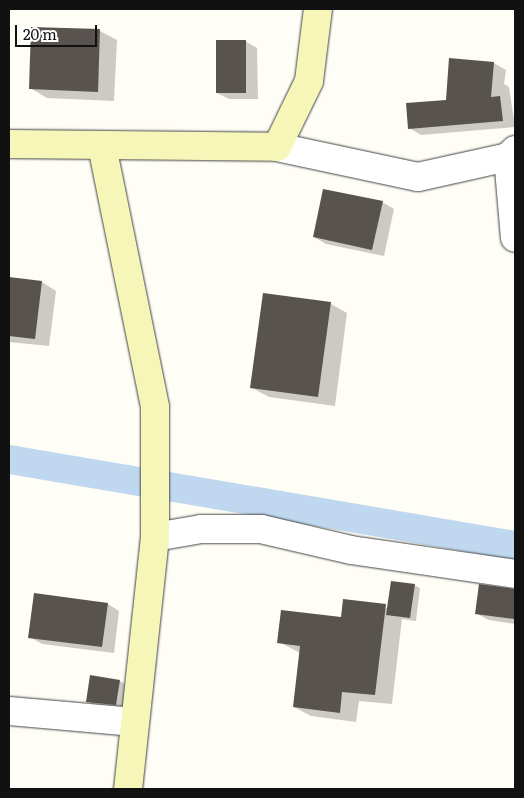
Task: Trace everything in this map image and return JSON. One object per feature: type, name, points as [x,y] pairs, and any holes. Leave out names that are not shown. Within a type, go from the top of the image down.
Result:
[{"type":"main road","points":[[9,144],[277,147],[309,81],[318,9]]},
{"type":"main road","points":[[102,146],[154,407],[154,526],[128,789]]},
{"type":"street","points":[[277,147],[418,177],[512,154],[515,238]]},
{"type":"street","points":[[154,526],[201,529],[261,529],[351,550],[515,574]]},
{"type":"street","points":[[9,712],[135,722]]},
{"type":"building","points":[[31,27],[100,29],[98,92],[29,89]]},
{"type":"building","points":[[216,40],[246,40],[246,93],[216,93]]},
{"type":"building","points":[[449,58],[494,62],[491,97],[500,96],[503,121],[408,129],[406,103],[446,100]]},
{"type":"building","points":[[323,189],[383,201],[372,250],[313,237]]},
{"type":"building","points":[[9,277],[42,281],[35,339],[9,336]]},
{"type":"building","points":[[263,293],[331,302],[318,397],[250,388]]},
{"type":"building","points":[[391,581],[415,584],[410,618],[386,615]]},
{"type":"building","points":[[479,584],[515,589],[515,619],[475,614]]},
{"type":"building","points":[[34,593],[108,603],[102,647],[28,638]]},
{"type":"building","points":[[343,599],[386,604],[375,695],[342,692],[340,713],[293,707],[300,646],[277,643],[281,610],[341,617]]},
{"type":"building","points":[[90,675],[120,680],[116,705],[86,702]]},
{"type":"waterway","points":[[9,459],[515,545]]}]
